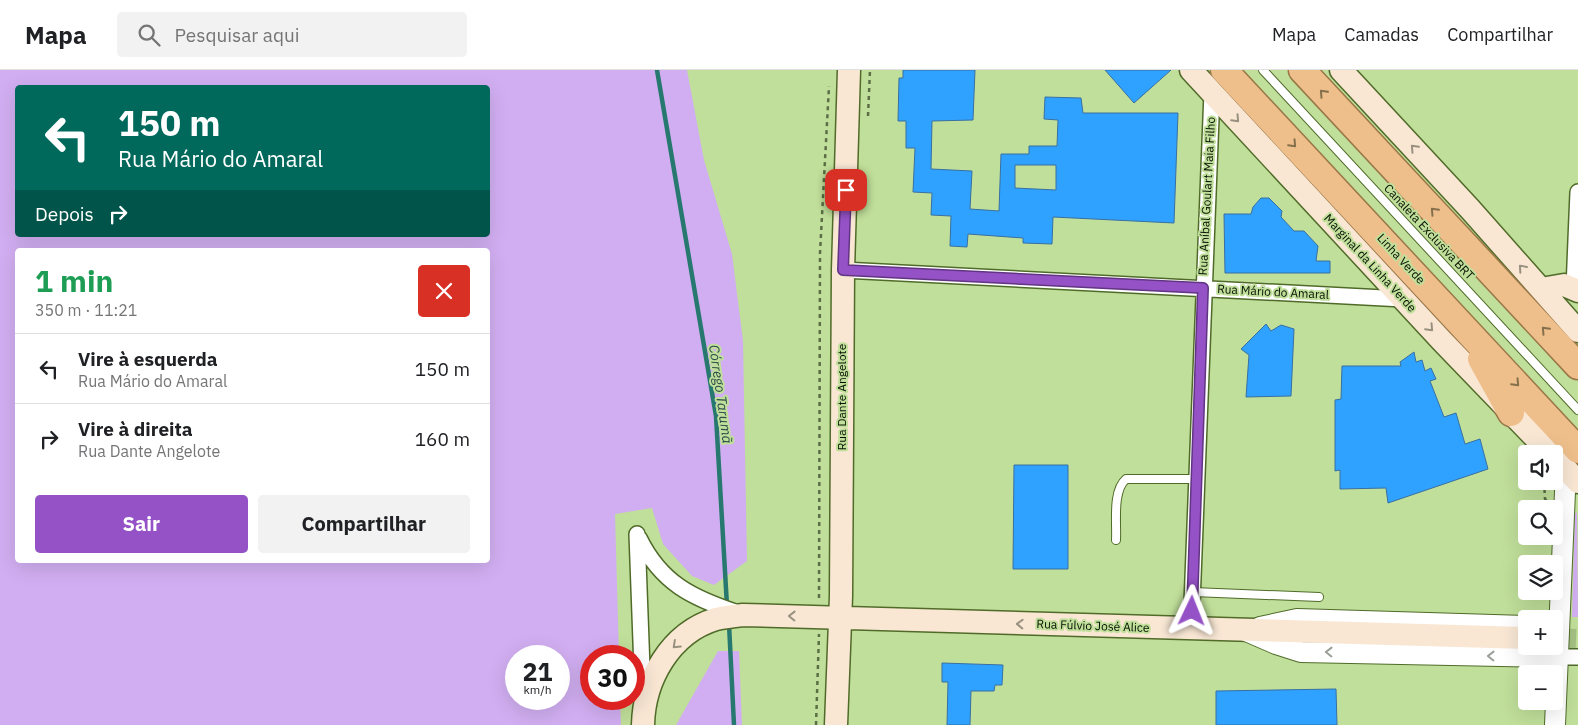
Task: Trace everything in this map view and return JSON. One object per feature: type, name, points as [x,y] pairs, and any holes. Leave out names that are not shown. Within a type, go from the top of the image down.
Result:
[{"type":"highway","points":[[1302,70],[1578,366]]},
{"type":"highway","name":"Linha Verde","points":[[1218,81],[1460,322],[1565,462]]},
{"type":"highway","points":[[1460,322],[1511,413]]},
{"type":"main road","name":"Rua Dante Angelote","points":[[836,725],[840,618],[843,270],[850,70]]},
{"type":"main road","name":"Marginal da Linha Verde","points":[[1191,70],[1218,81],[1403,299],[1511,413],[1565,462]]},
{"type":"main road","points":[[1341,70],[1470,208],[1578,330]]},
{"type":"main road","points":[[1541,290],[1564,285],[1576,289]]},
{"type":"main road","name":"Rua Fúlvio José Alice","points":[[643,724],[651,682],[666,654],[717,613],[1246,631],[1518,638]]},
{"type":"street","name":"Rua Aníbal Goulart Maia Filho","points":[[1191,629],[1203,288],[1218,81]]},
{"type":"street","points":[[1576,289],[1578,192]]},
{"type":"street","name":"Rua Mário do Amaral","points":[[843,270],[1403,299]]},
{"type":"street","points":[[1557,610],[1565,462]]},
{"type":"street","points":[[643,724],[637,534],[650,557],[670,580],[717,613]]},
{"type":"street","points":[[1246,631],[1277,622],[1297,619],[1518,626]]},
{"type":"street","points":[[1246,631],[1301,652],[1578,657]]},
{"type":"street","points":[[1554,725],[1558,657]]},
{"type":"lane","name":"Canaleta Exclusiva BRT","points":[[1263,70],[1578,410]]},
{"type":"lane","points":[[1116,540],[1118,492],[1121,484],[1126,479],[1196,479]]},
{"type":"lane","points":[[1193,592],[1319,597]]},
{"type":"path","points":[[819,596],[820,253],[829,80]]},
{"type":"path","points":[[1544,490],[1545,499]]},
{"type":"path","points":[[816,725],[819,636]]},
{"type":"shaded area","points":[[0,70],[687,70],[704,160],[732,254],[743,341],[747,561],[714,585],[692,576],[663,544],[652,508],[615,514],[619,645],[580,645],[580,710],[620,710],[621,725],[0,725]]},
{"type":"shaded area","points":[[1577,512],[1578,617],[1572,617],[1575,514]]},
{"type":"shaded area","points":[[718,651],[739,651],[742,725],[676,725]]},
{"type":"building","points":[[903,70],[975,70],[973,120],[932,121],[931,169],[972,171],[970,209],[999,211],[1001,154],[1029,154],[1029,146],[1057,146],[1058,120],[1044,119],[1045,97],[1081,98],[1083,113],[1178,113],[1174,223],[1053,217],[1052,244],[1023,243],[1023,238],[968,234],[967,247],[950,246],[951,216],[931,215],[932,193],[913,192],[915,148],[906,148],[906,121],[898,121],[899,78],[903,78]],"holes":[[[1015,165],[1056,165],[1056,190],[1015,188]]]},
{"type":"building","points":[[1105,70],[1171,70],[1134,103]]},
{"type":"building","points":[[1261,198],[1269,198],[1282,211],[1281,217],[1294,231],[1304,231],[1318,246],[1316,261],[1330,261],[1330,273],[1225,273],[1224,214],[1251,214],[1253,207]]},
{"type":"building","points":[[1266,324],[1271,331],[1281,325],[1294,329],[1291,396],[1246,397],[1249,355],[1241,349]]},
{"type":"building","points":[[1414,352],[1416,362],[1422,360],[1425,371],[1431,368],[1436,379],[1430,381],[1444,417],[1456,413],[1465,444],[1480,439],[1488,469],[1388,503],[1386,488],[1340,489],[1340,470],[1335,471],[1335,400],[1341,399],[1342,366],[1401,366],[1400,362]]},
{"type":"building","points":[[1014,465],[1068,465],[1068,569],[1013,569]]},
{"type":"building","points":[[942,663],[1003,665],[1002,685],[995,685],[994,691],[971,691],[970,725],[947,725],[948,682],[942,682]]},
{"type":"building","points":[[1336,689],[1337,725],[1216,725],[1216,691]]},
{"type":"waterway","name":"Córrego Tarumã","points":[[657,70],[716,416],[727,606]]},
{"type":"waterway","name":"Córrego Tarumã","points":[[729,624],[734,725]]},
{"type":"tunnel","points":[[1563,639],[1578,640]]},
{"type":"route","points":[[846,190],[843,270],[1203,288],[1192,611]]}]
